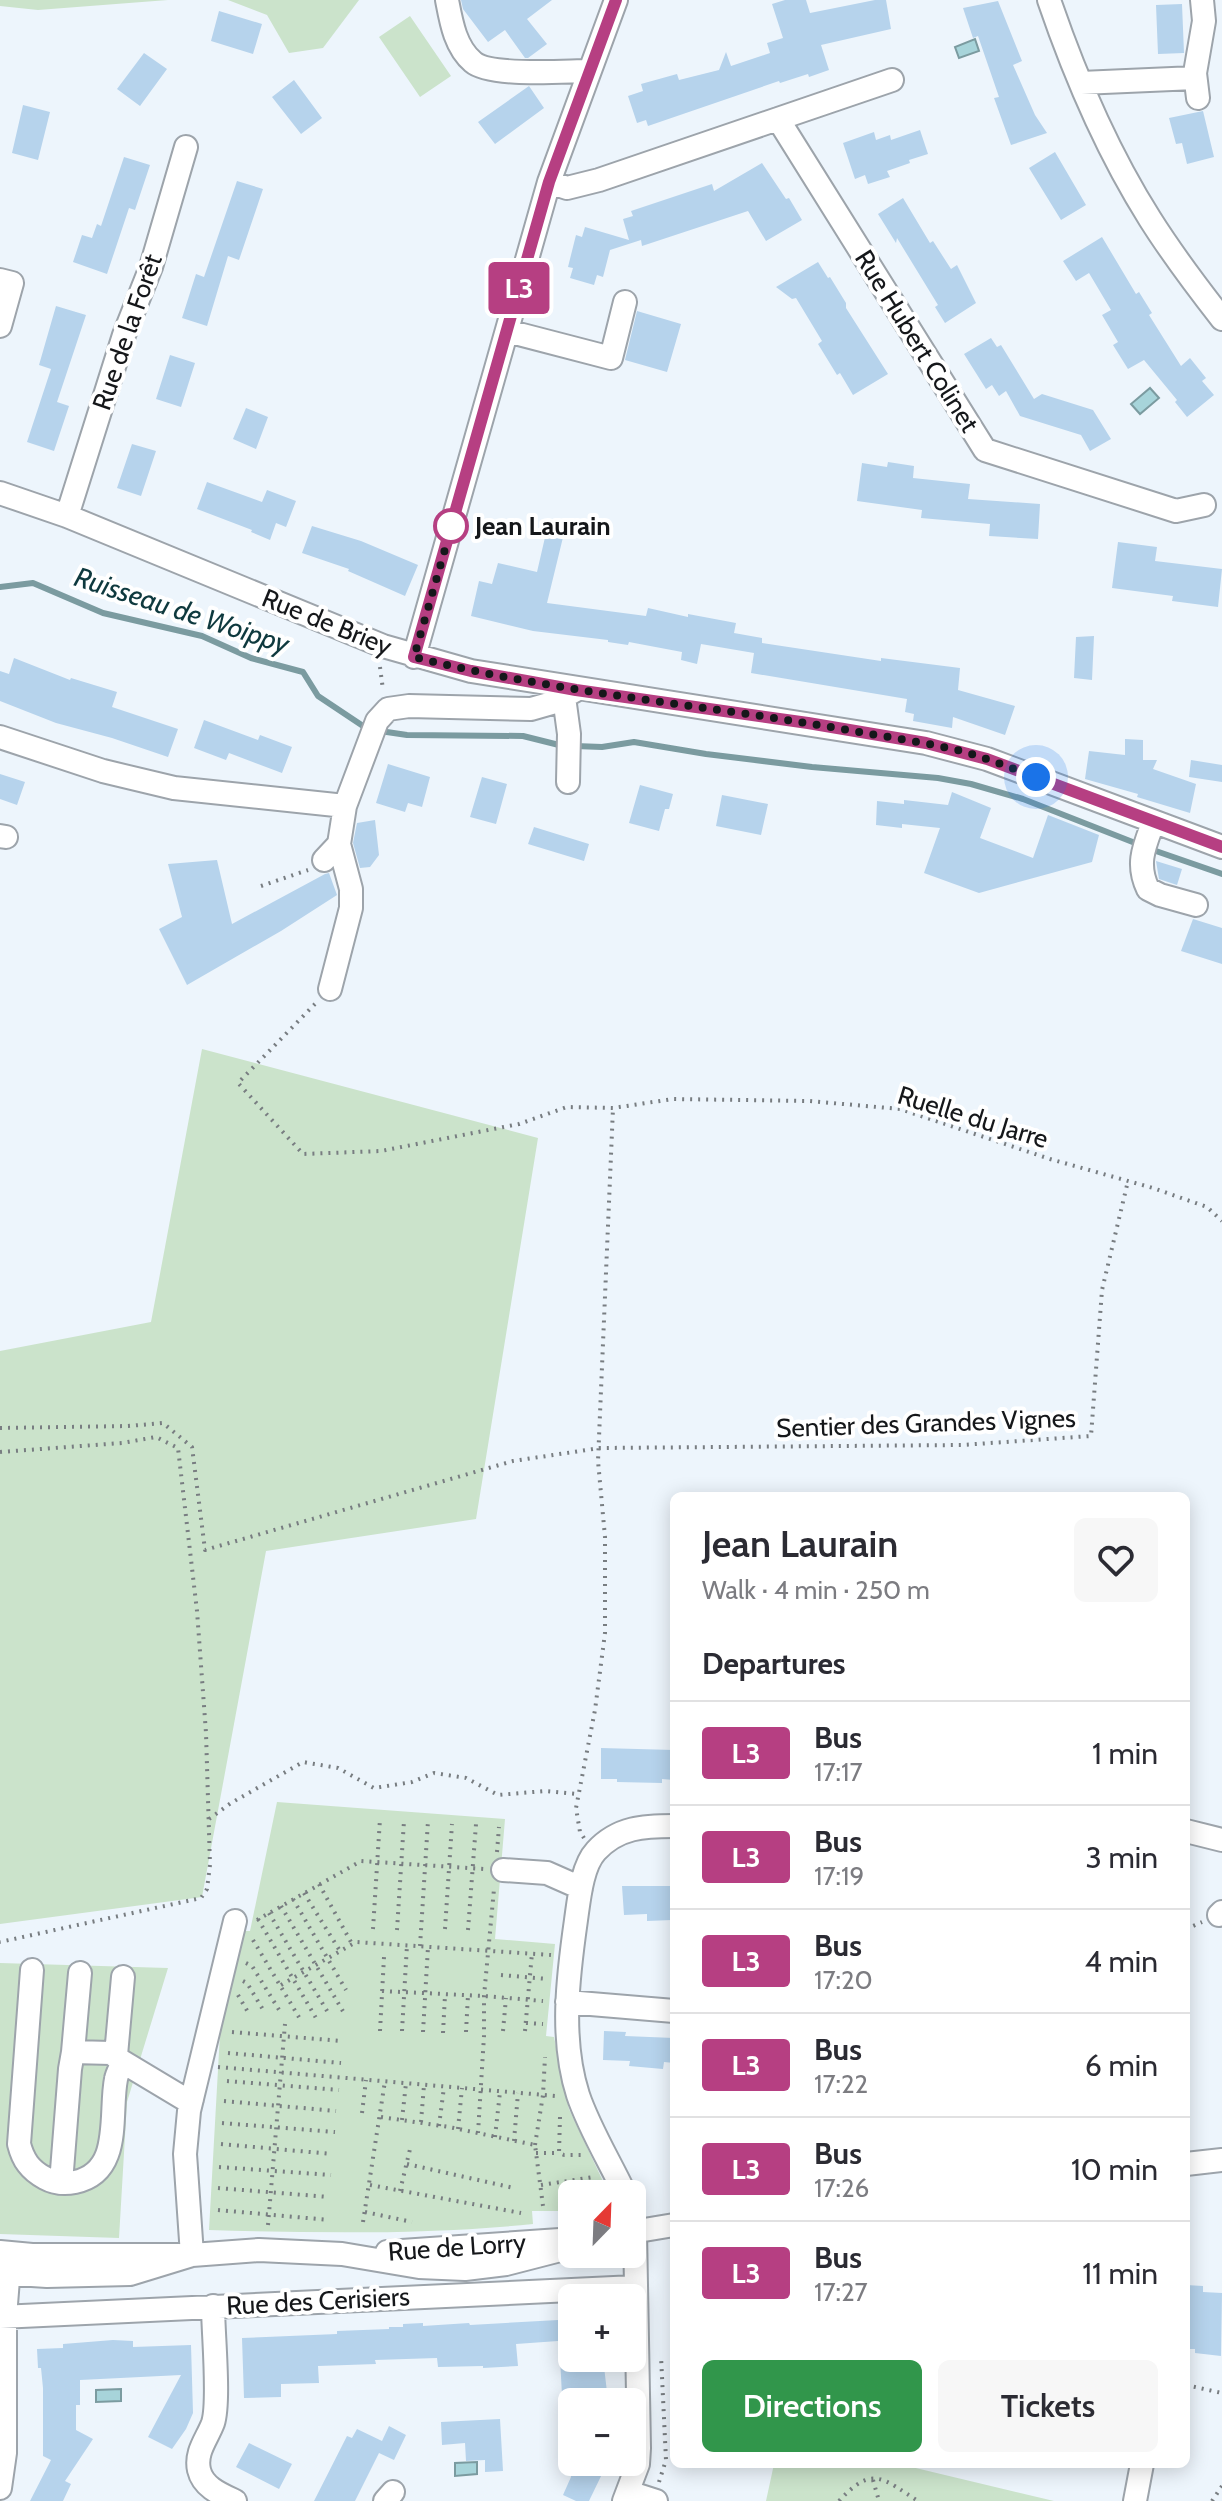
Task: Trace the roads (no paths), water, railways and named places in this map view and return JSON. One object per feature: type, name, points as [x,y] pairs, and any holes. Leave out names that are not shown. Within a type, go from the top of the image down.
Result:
[{"type":"street","points":[[447,0],[456,39],[473,62],[503,71],[589,71]]},
{"type":"street","points":[[414,657],[549,182],[616,0]]},
{"type":"street","points":[[1049,0],[1081,83],[1122,170],[1172,254],[1222,319]]},
{"type":"street","points":[[1081,83],[1197,88],[1204,21],[1202,0]]},
{"type":"street","points":[[549,182],[567,188],[599,180],[892,80]]},
{"type":"street","name":"Rue Hubert Colinet","points":[[778,119],[985,450],[1176,511],[1204,505]]},
{"type":"street","name":"Rue de la Forêt","points":[[67,516],[124,335],[151,267],[186,147]]},
{"type":"street","points":[[0,280],[12,283],[0,326]]},
{"type":"street","points":[[507,331],[611,358],[625,302]]},
{"type":"street","name":"Rue de Briey","points":[[0,493],[67,516],[414,657],[570,693],[808,723],[926,743],[987,759],[1147,838],[1222,847]]},
{"type":"street","points":[[330,989],[351,908],[351,889],[332,852],[345,806],[383,712],[395,707],[531,709],[570,693],[568,782]]},
{"type":"street","points":[[0,737],[103,771],[174,788],[345,806]]},
{"type":"street","points":[[1147,838],[1140,868],[1148,889],[1196,905]]},
{"type":"street","points":[[618,2180],[579,2095],[570,2051],[567,2002],[570,1960],[581,1888],[594,1853],[611,1836],[639,1826],[670,1826]]},
{"type":"street","points":[[1190,1832],[1222,1840]]},
{"type":"street","points":[[499,1870],[547,1873],[581,1888]]},
{"type":"street","points":[[192,2255],[185,2154],[192,2099],[240,1932]]},
{"type":"street","points":[[32,1970],[19,2144],[32,2170],[50,2181],[61,2183],[83,2180],[100,2168],[111,2140],[120,2058],[123,1977]]},
{"type":"street","points":[[61,2183],[80,1973]]},
{"type":"street","points":[[567,2002],[670,2011]]},
{"type":"street","points":[[73,2052],[120,2058],[183,2098],[192,2099]]},
{"type":"street","points":[[1190,2164],[1222,2160]]},
{"type":"street","points":[[646,2226],[670,2225]]},
{"type":"street","name":"Rue de Lorry","points":[[5,2263],[259,2250],[342,2254],[558,2241]]},
{"type":"street","name":"Rue de Lorry","points":[[342,2254],[419,2267],[465,2269],[506,2264],[558,2251]]},
{"type":"street","points":[[0,2488],[5,2453],[2,2317],[5,2263]]},
{"type":"street","name":"Rue des Cerisiers","points":[[2,2317],[558,2290]]},
{"type":"street","points":[[213,2306],[215,2413],[199,2453],[198,2468],[213,2490],[235,2501]]},
{"type":"street","points":[[637,2372],[638,2464],[626,2496],[656,2501]]},
{"type":"street","points":[[1135,2501],[1141,2468]]},
{"type":"water","points":[[975,39],[979,51],[959,58],[955,47]]},
{"type":"water","points":[[1150,388],[1159,398],[1140,414],[1131,404]]},
{"type":"water","points":[[121,2389],[121,2401],[96,2402],[96,2390]]},
{"type":"water","points":[[477,2462],[477,2474],[455,2476],[455,2463]]},
{"type":"waterway","name":"Ruisseau de Woippy","points":[[0,587],[33,583],[103,613],[202,636],[251,658],[303,672],[318,696],[369,730]]},
{"type":"waterway","name":"Ruisseau de Woippy","points":[[380,731],[407,735],[523,736],[563,746]]},
{"type":"waterway","name":"Ruisseau de Woippy","points":[[575,746],[602,747],[634,742],[706,754],[971,784],[1023,799],[1222,874]]},
{"type":"place","name":"Jean Laurain","points":[[451,526]]}]
